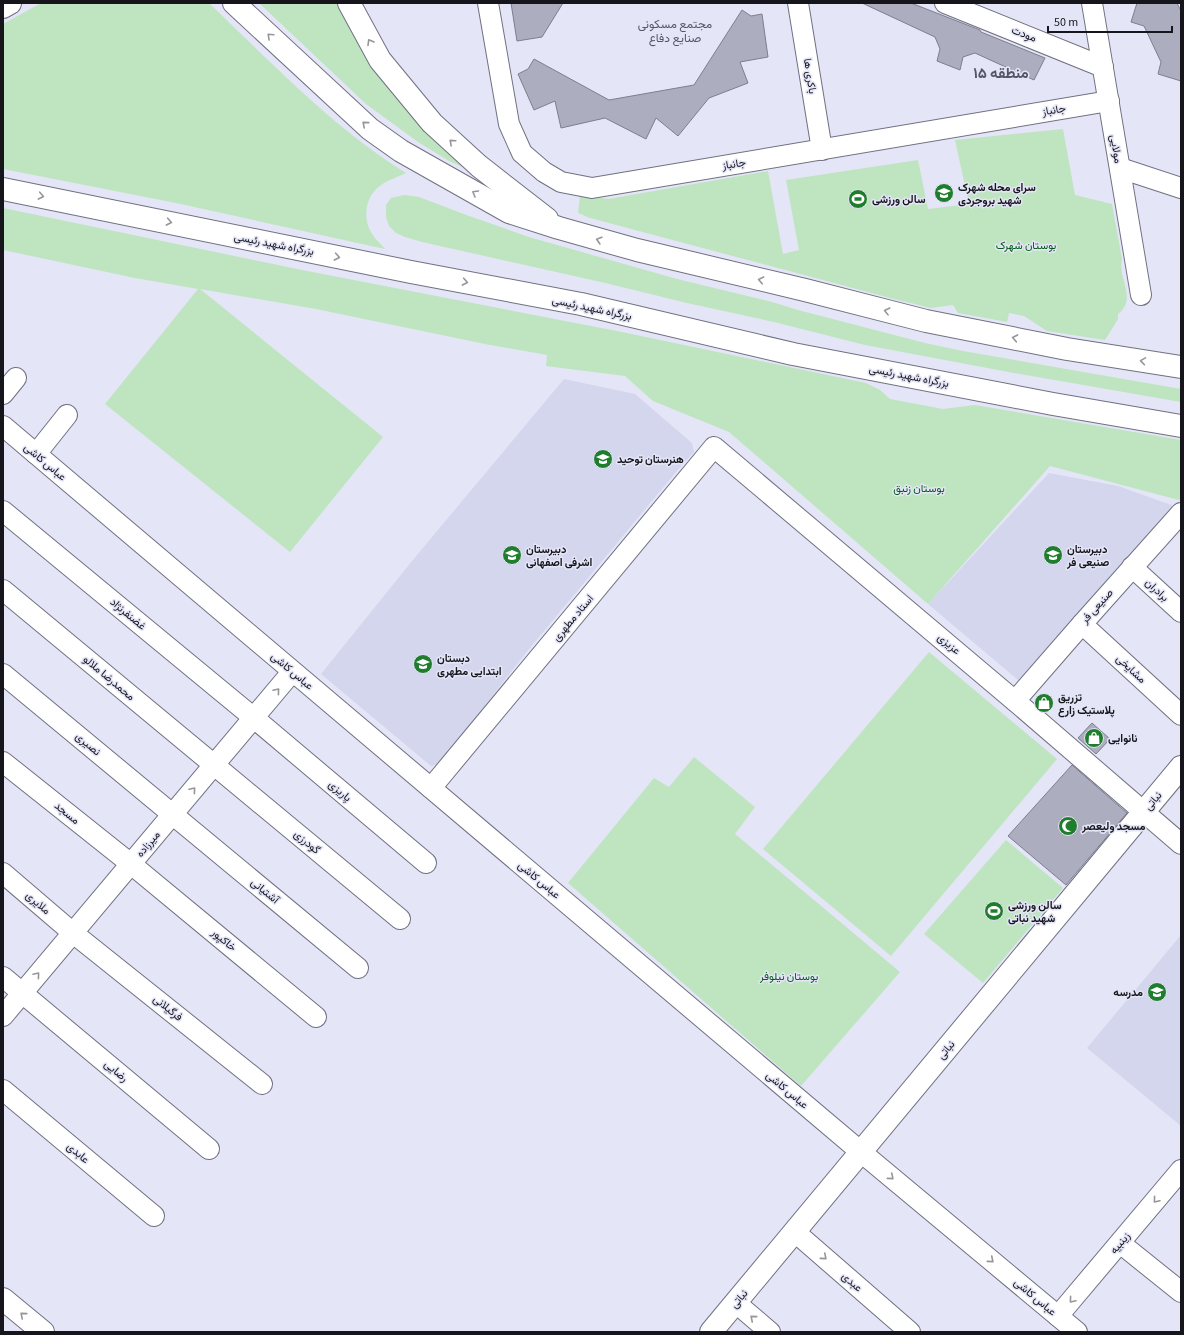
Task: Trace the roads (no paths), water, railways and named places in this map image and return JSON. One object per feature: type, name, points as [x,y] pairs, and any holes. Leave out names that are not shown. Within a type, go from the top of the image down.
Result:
[{"type":"main road","points":[[3,7],[10,3]]},
{"type":"main road","points":[[234,3],[370,129],[401,151],[509,212],[637,250],[805,290],[926,321],[1067,349],[1181,368]]},
{"type":"main road","points":[[349,3],[380,60],[432,123],[479,166],[559,228]]},
{"type":"main road","name":"بزرگراه شهید رئیسی","points":[[3,189],[411,272],[581,304],[793,354],[1045,402],[1181,426]]},
{"type":"main road","name":"نباتی","points":[[711,1332],[1181,767]]},
{"type":"main road","points":[[3,1299],[43,1332]]},
{"type":"street","name":"جانباز","points":[[488,3],[509,124],[522,153],[544,172],[561,182],[592,188],[1108,101]]},
{"type":"street","name":"باکری ها","points":[[798,3],[822,150]]},
{"type":"street","name":"مودت","points":[[944,3],[1103,67]]},
{"type":"street","name":"مولايی","points":[[1092,3],[1141,295]]},
{"type":"street","points":[[1120,168],[1181,188]]},
{"type":"street","points":[[3,394],[16,378]]},
{"type":"street","points":[[36,454],[67,416]]},
{"type":"street","name":"عباس کاشی","points":[[3,426],[861,1152],[1077,1332]]},
{"type":"street","name":"عزیزی","points":[[714,447],[1016,700],[1181,844]]},
{"type":"street","name":"استاد مطهری","points":[[431,788],[714,447]]},
{"type":"street","name":"غضنفرنژاد","points":[[3,511],[254,718]]},
{"type":"street","name":"صنیعی فر","points":[[1016,700],[1181,513]]},
{"type":"street","name":"برادران","points":[[1132,567],[1181,612]]},
{"type":"street","name":"محمدرضا ملالو","points":[[3,590],[214,765]]},
{"type":"street","name":"مشایخی","points":[[1082,624],[1181,715]]},
{"type":"street","name":"میرزاده","points":[[3,1016],[292,672]]},
{"type":"street","name":"نصیری","points":[[3,674],[172,815]]},
{"type":"street","name":"پاریزی","points":[[254,718],[426,863]]},
{"type":"street","name":"مسجد","points":[[3,762],[131,864]]},
{"type":"street","name":"گودرزی","points":[[214,765],[400,919]]},
{"type":"street","name":"آشتیانی","points":[[172,815],[358,968]]},
{"type":"street","name":"خاکپور","points":[[131,864],[316,1017]]},
{"type":"street","name":"ملایری","points":[[3,873],[73,933]]},
{"type":"street","name":"فرگیلانی","points":[[73,933],[262,1084]]},
{"type":"street","name":"رضایی","points":[[3,977],[209,1149]]},
{"type":"street","name":"عابدی","points":[[3,1090],[154,1216]]},
{"type":"street","name":"زینبیه","points":[[1058,1316],[1180,1174]]},
{"type":"street","name":"عبدی","points":[[795,1232],[910,1332]]},
{"type":"street","points":[[1120,1243],[1181,1292]]},
{"type":"street","points":[[736,1303],[770,1332]]},
{"type":"place","name":"سرای محله شهرک شهید بروجردی","points":[[944,193]]},
{"type":"place","name":"سالن ورزشی","points":[[858,199]]},
{"type":"place","name":"هنرستان توحید","points":[[603,459]]},
{"type":"place","name":"دبیرستان اشرفی اصفهانی","points":[[512,555]]},
{"type":"place","name":"دبیرستان صنیعی فر","points":[[1053,555]]},
{"type":"place","name":"دبستان ابتدایی مطهری","points":[[423,664]]},
{"type":"place","name":"تزریق پلاستیک زارع","points":[[1044,703]]},
{"type":"place","name":"نانوایی","points":[[1094,738]]},
{"type":"place","name":"مسجد ولیعصر","points":[[1068,826]]},
{"type":"place","name":"سالن ورزشی شهید نباتی","points":[[994,911]]},
{"type":"place","name":"مدرسه","points":[[1157,992]]},
{"type":"district","name":"مجتمع مسکونی صنایع دفاع","points":[[675,31]]},
{"type":"district","name":"منطقه ۱۵","points":[[1001,73]]},
{"type":"park label","name":"بوستان شهرک","points":[[1026,245]]},
{"type":"park label","name":"بوستان زنبق","points":[[919,488]]},
{"type":"park label","name":"بوستان نیلوفر","points":[[789,976]]}]
